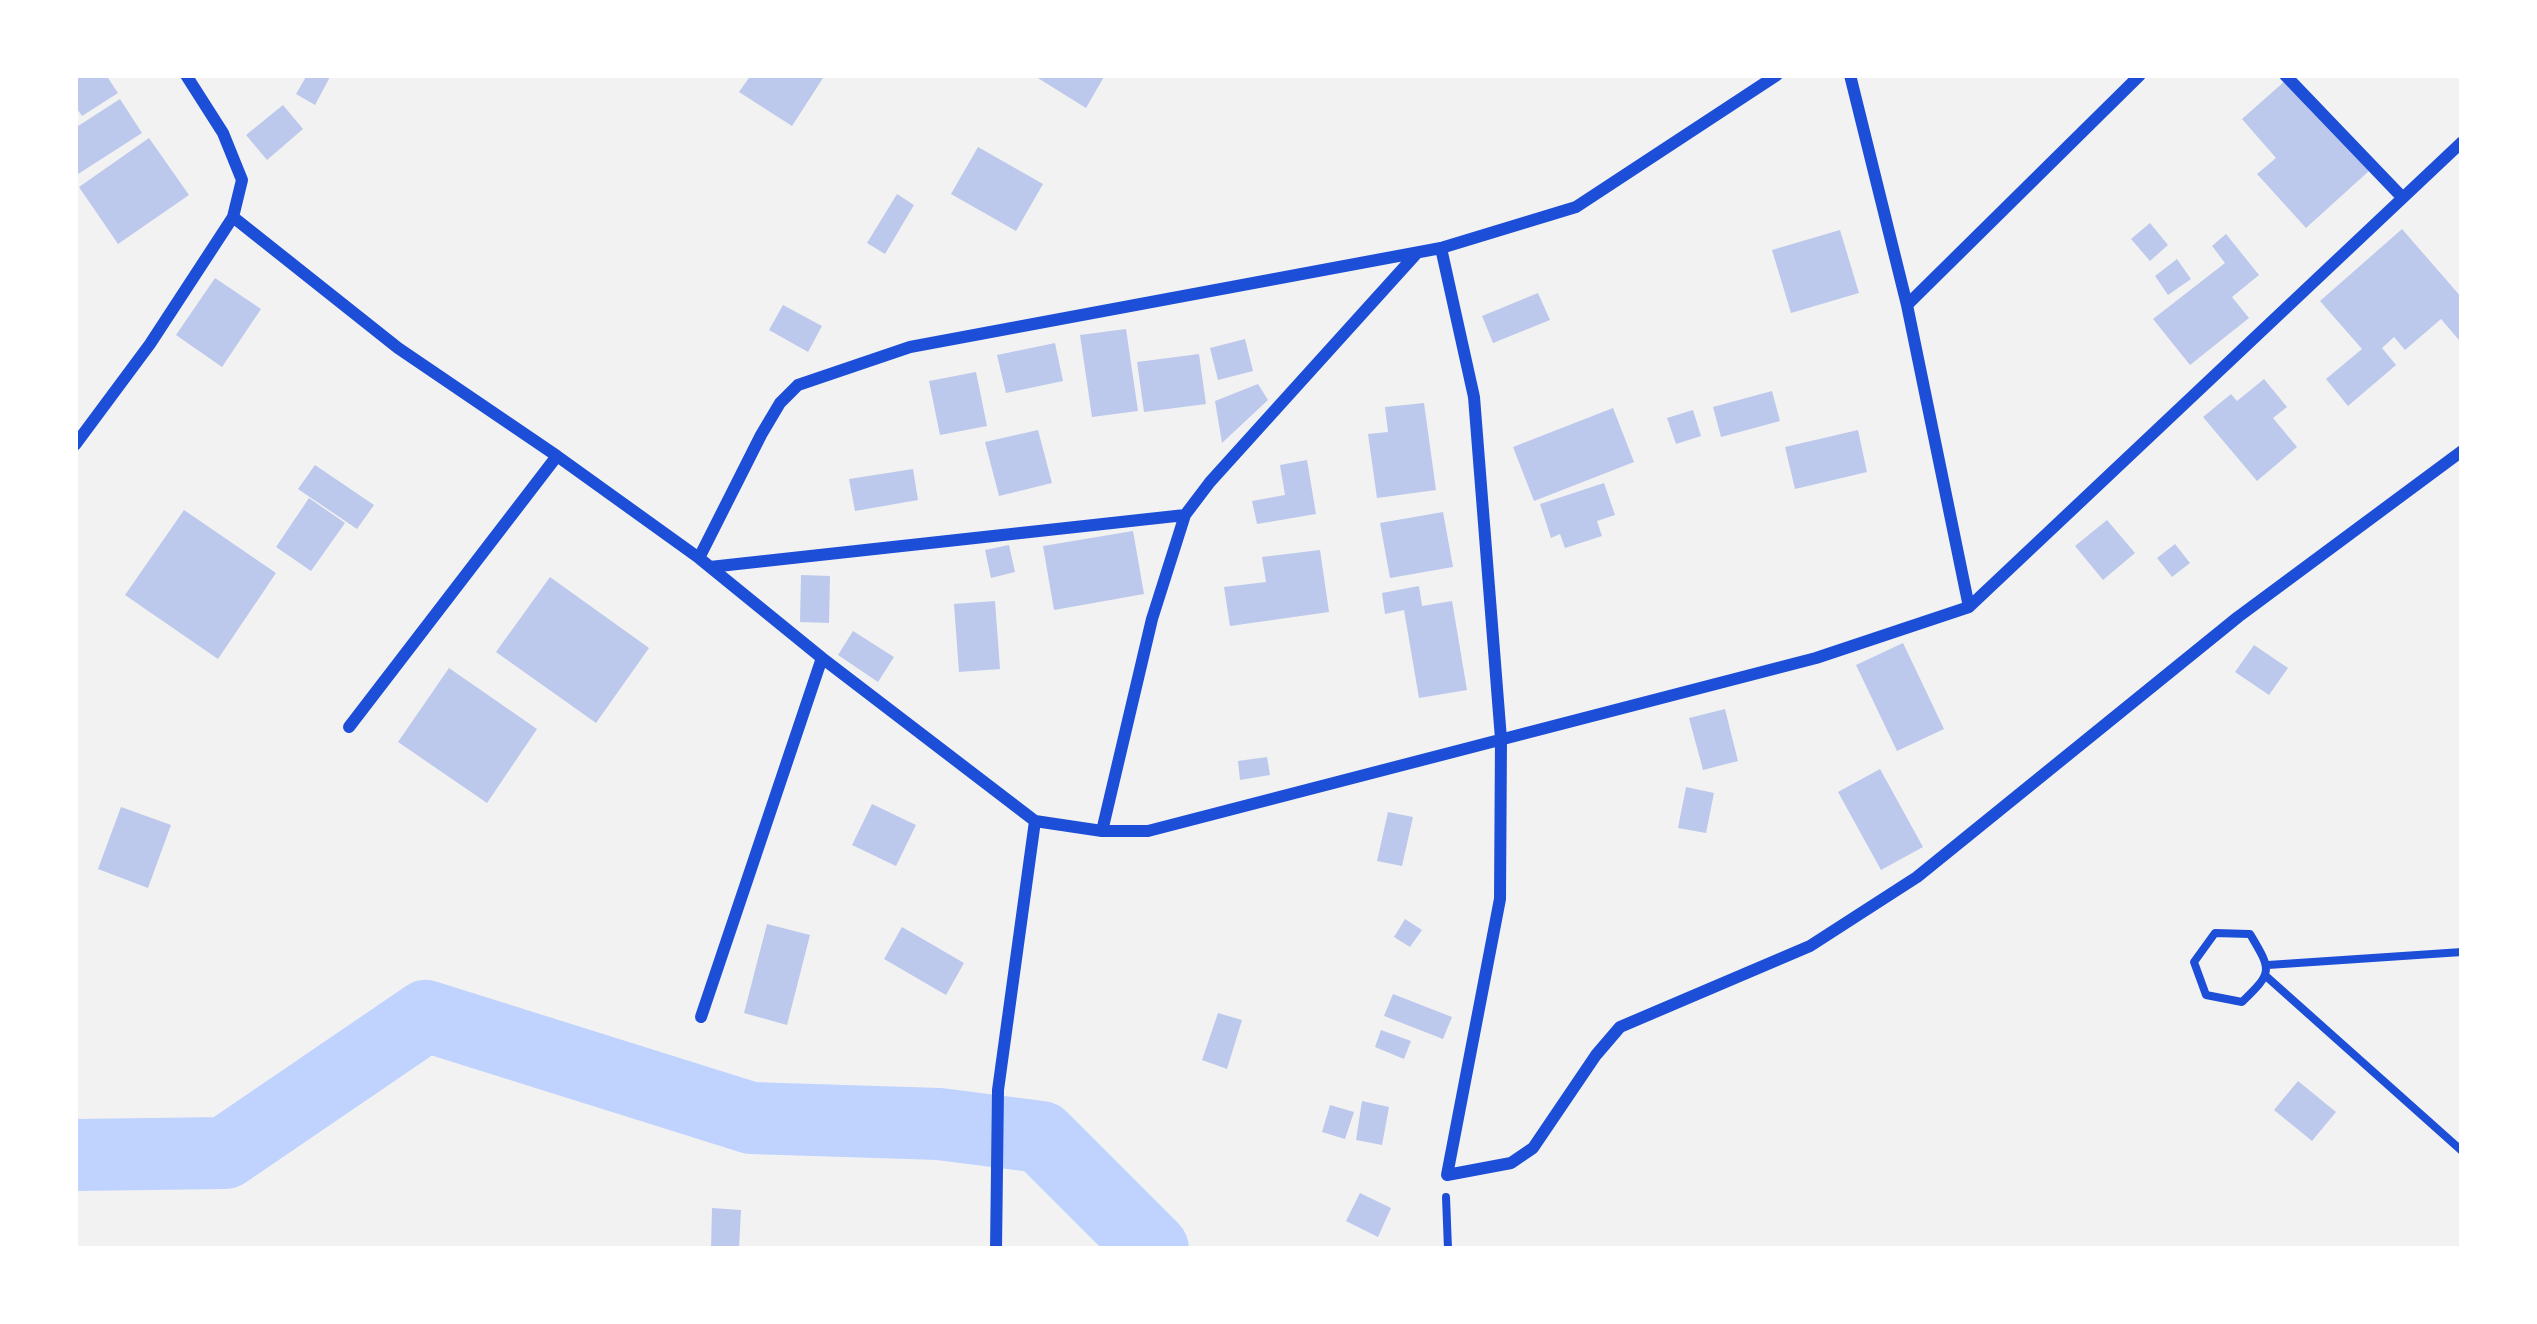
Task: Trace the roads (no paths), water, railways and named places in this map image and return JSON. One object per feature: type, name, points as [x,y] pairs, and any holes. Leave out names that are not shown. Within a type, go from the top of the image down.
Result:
[{"type":"street","points":[[75,445],[150,344],[233,218],[242,180],[223,133],[186,75]]},
{"type":"street","points":[[704,562],[761,435],[798,385],[910,346],[1441,248],[1576,207],[1777,75]]},
{"type":"street","points":[[1850,75],[1907,305],[1969,607]]},
{"type":"street","points":[[1907,305],[2140,75]]},
{"type":"street","points":[[2285,75],[2402,196]]},
{"type":"street","points":[[233,218],[398,348],[704,562],[1035,821],[1148,831],[1816,658],[1969,607],[2462,142]]},
{"type":"street","points":[[2447,156],[2462,161]]},
{"type":"street","points":[[1441,248],[1474,397],[1502,740],[1500,899],[1447,1174],[1511,1163],[1533,1148],[1620,1027],[1810,946],[1917,877],[2238,617],[2462,452]]},
{"type":"street","points":[[1102,830],[1152,619],[1185,515],[1418,252]]},
{"type":"street","points":[[350,727],[557,456]]},
{"type":"street","points":[[704,562],[1185,515]]},
{"type":"street","points":[[701,1017],[822,658]]},
{"type":"street","points":[[996,1249],[998,1090],[1035,821]]},
{"type":"waterway","points":[[75,1155],[225,1153],[426,1016],[751,1118],[939,1124],[1041,1137],[1153,1249]]}]
